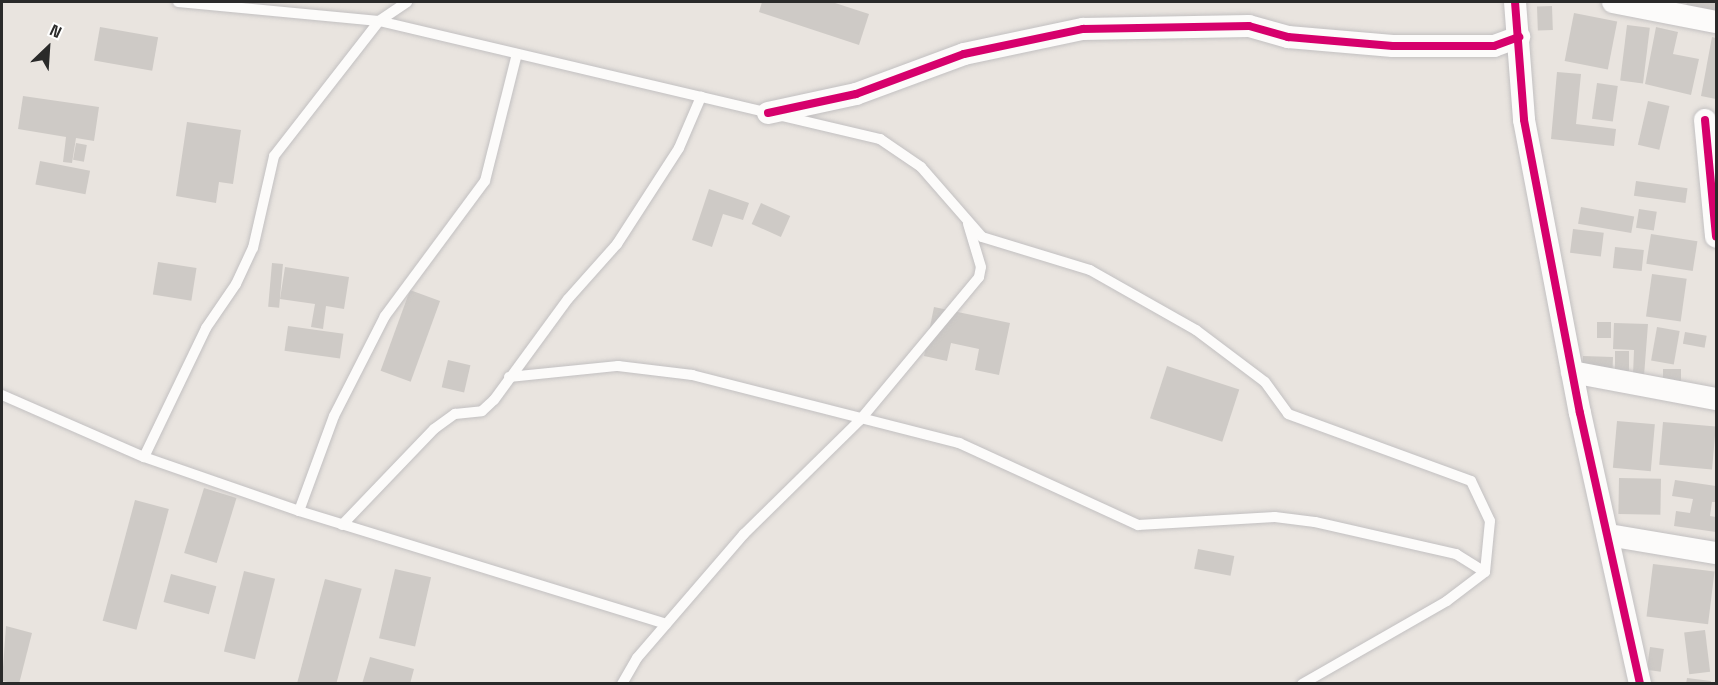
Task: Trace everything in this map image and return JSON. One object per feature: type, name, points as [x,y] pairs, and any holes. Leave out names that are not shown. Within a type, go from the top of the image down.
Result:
[{"type":"street","points":[[1515,2],[1524,120],[1572,372],[1640,684]]},
{"type":"street","points":[[1613,2],[1716,22]]},
{"type":"street","points":[[768,113],[856,94],[964,54],[1083,29],[1249,26],[1288,37],[1393,46],[1494,46],[1519,37]]},
{"type":"street","points":[[1705,120],[1716,236]]},
{"type":"street","points":[[1572,372],[1716,399]]},
{"type":"street","points":[[1608,534],[1716,553]]},
{"type":"lane","points":[[178,2],[379,21],[880,138],[900,149],[921,167],[968,224],[982,237],[1090,270],[1196,330],[1265,382],[1288,414],[1471,482],[1490,521],[1485,572],[1447,601],[1302,684]]},
{"type":"lane","points":[[144,457],[206,328],[236,284],[253,248],[274,156],[379,21],[407,2]]},
{"type":"lane","points":[[299,512],[334,416],[385,316],[486,181],[517,54]]},
{"type":"lane","points":[[342,525],[434,429],[454,414],[482,411],[568,299],[617,244],[679,148],[701,97]]},
{"type":"lane","points":[[622,684],[666,624],[744,534],[860,420],[979,277],[981,267],[968,224]]},
{"type":"lane","points":[[509,377],[618,366],[692,375],[860,420],[959,443],[1137,525],[1275,517],[1315,522],[1456,554],[1485,572]]},
{"type":"lane","points":[[2,395],[144,457],[299,512],[666,624]]},
{"type":"building","points":[[762,2],[832,2],[869,14],[859,45],[759,12]]},
{"type":"building","points":[[1687,2],[1716,2],[1716,18],[1685,12]]},
{"type":"building","points":[[1552,6],[1553,30],[1538,31],[1537,7]]},
{"type":"building","points":[[1574,13],[1617,21],[1608,69],[1565,61]]},
{"type":"building","points":[[1627,25],[1650,28],[1643,83],[1620,81]]},
{"type":"building","points":[[100,27],[158,37],[152,71],[94,60]]},
{"type":"building","points":[[1656,27],[1678,32],[1673,54],[1699,59],[1691,95],[1645,84]]},
{"type":"building","points":[[1712,37],[1716,38],[1716,99],[1701,96]]},
{"type":"building","points":[[1557,72],[1581,74],[1576,124],[1616,129],[1614,146],[1551,139]]},
{"type":"building","points":[[1597,83],[1618,86],[1613,122],[1592,119]]},
{"type":"building","points":[[23,96],[99,107],[94,141],[76,138],[72,163],[63,162],[66,137],[18,129]]},
{"type":"building","points":[[1648,101],[1669,106],[1659,150],[1638,145]]},
{"type":"building","points":[[187,122],[241,130],[233,184],[219,182],[216,203],[176,196]]},
{"type":"building","points":[[76,143],[87,145],[84,162],[73,160]]},
{"type":"building","points":[[40,161],[90,171],[85,194],[35,185]]},
{"type":"building","points":[[1636,181],[1687,188],[1685,203],[1634,196]]},
{"type":"building","points":[[709,189],[749,203],[743,220],[723,214],[712,247],[692,240]]},
{"type":"building","points":[[761,203],[790,216],[781,237],[752,224]]},
{"type":"building","points":[[1581,207],[1634,216],[1631,233],[1578,224]]},
{"type":"building","points":[[1639,209],[1657,212],[1654,231],[1636,228]]},
{"type":"building","points":[[1573,229],[1604,233],[1601,257],[1570,253]]},
{"type":"building","points":[[1651,234],[1697,241],[1693,271],[1646,264]]},
{"type":"building","points":[[1615,247],[1644,250],[1642,271],[1613,268]]},
{"type":"building","points":[[158,262],[197,268],[191,301],[153,295]]},
{"type":"building","points":[[272,263],[283,264],[279,308],[268,307]]},
{"type":"building","points":[[285,267],[349,277],[344,309],[326,306],[323,329],[311,327],[315,304],[280,299]]},
{"type":"building","points":[[1652,274],[1687,279],[1681,321],[1646,317]]},
{"type":"building","points":[[410,290],[440,301],[411,382],[381,371]]},
{"type":"building","points":[[934,307],[1010,323],[999,375],[975,370],[979,349],[951,343],[947,361],[924,356]]},
{"type":"building","points":[[1597,322],[1611,322],[1611,338],[1597,338]]},
{"type":"building","points":[[1614,323],[1648,324],[1644,376],[1633,375],[1634,350],[1613,349]]},
{"type":"building","points":[[288,326],[343,334],[340,359],[285,351]]},
{"type":"building","points":[[1657,327],[1680,331],[1674,364],[1651,360]]},
{"type":"building","points":[[1685,332],[1707,336],[1705,348],[1683,344]]},
{"type":"building","points":[[1615,351],[1629,351],[1629,371],[1615,371]]},
{"type":"building","points":[[1583,356],[1613,357],[1612,375],[1582,374]]},
{"type":"building","points":[[448,360],[470,365],[464,392],[442,387]]},
{"type":"building","points":[[1167,366],[1239,389],[1222,442],[1150,418]]},
{"type":"building","points":[[1663,369],[1681,369],[1681,381],[1663,381]]},
{"type":"building","points":[[1617,421],[1655,424],[1651,471],[1613,468]]},
{"type":"building","points":[[1663,422],[1716,427],[1712,469],[1659,465]]},
{"type":"building","points":[[1619,478],[1661,479],[1660,515],[1618,514]]},
{"type":"building","points":[[1675,480],[1716,486],[1716,502],[1712,502],[1710,516],[1716,517],[1716,532],[1674,526],[1676,511],[1690,513],[1693,499],[1672,496]]},
{"type":"building","points":[[204,488],[237,498],[217,563],[184,553]]},
{"type":"building","points":[[135,500],[169,509],[136,630],[103,621]]},
{"type":"building","points":[[1198,549],[1234,556],[1231,576],[1194,569]]},
{"type":"building","points":[[1653,564],[1715,572],[1708,624],[1647,617]]},
{"type":"building","points":[[395,569],[431,577],[415,647],[379,638]]},
{"type":"building","points":[[244,571],[275,579],[255,659],[224,652]]},
{"type":"building","points":[[171,574],[216,586],[209,614],[163,602]]},
{"type":"building","points":[[325,579],[362,589],[336,684],[297,684]]},
{"type":"building","points":[[6,626],[32,633],[19,684],[2,681]]},
{"type":"building","points":[[1705,630],[1710,672],[1689,674],[1684,633]]},
{"type":"building","points":[[1650,647],[1664,649],[1661,672],[1647,670]]},
{"type":"building","points":[[370,657],[414,669],[410,684],[362,684]]},
{"type":"building","points":[[1687,678],[1711,681],[1710,684],[1686,684]]},
{"type":"cycle path","points":[[1515,2],[1524,120],[1580,413],[1640,684]]},
{"type":"cycle path","points":[[768,113],[856,94],[964,54],[1083,29],[1249,26],[1288,37],[1393,46],[1494,46],[1519,37]]},
{"type":"cycle path","points":[[1705,120],[1716,236]]}]
